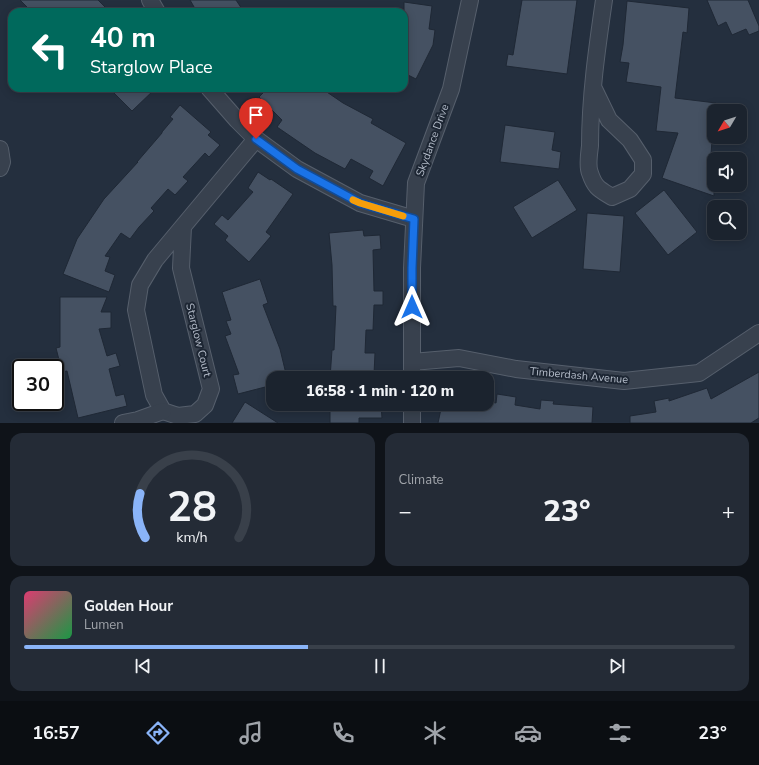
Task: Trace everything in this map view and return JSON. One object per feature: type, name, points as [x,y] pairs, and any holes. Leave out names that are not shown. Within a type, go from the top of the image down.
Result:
[{"type":"street","name":"Skydance Drive","points":[[412,370],[411,279],[416,183],[451,89],[470,0]]},
{"type":"street","points":[[594,89],[610,120],[630,140],[643,160],[643,174],[630,189],[612,197],[596,187],[589,172],[590,128],[594,89],[604,0]]},
{"type":"street","points":[[212,92],[256,139],[297,169],[360,203],[414,219]]},
{"type":"street","points":[[123,423],[138,420],[163,411],[154,395],[136,310],[140,285],[155,260],[256,139]]},
{"type":"street","points":[[0,149],[2,162],[0,168]]},
{"type":"street","name":"Starglow Court","points":[[163,411],[178,416],[195,414],[205,405],[211,389],[181,268],[183,227]]},
{"type":"street","name":"Timberdash Avenue","points":[[412,370],[459,358],[516,369],[624,381],[699,373],[759,333]]},
{"type":"street","points":[[412,411],[412,423]]},
{"type":"building","points":[[20,0],[98,0],[106,8],[28,8]]},
{"type":"building","points":[[190,0],[236,0],[241,8],[195,8]]},
{"type":"building","points":[[522,0],[577,0],[567,74],[506,66],[508,54],[513,55]]},
{"type":"building","points":[[707,0],[748,0],[759,26],[759,31],[749,35],[746,29],[732,35],[726,22],[718,26]]},
{"type":"building","points":[[627,1],[689,8],[687,33],[683,32],[675,98],[716,103],[707,104],[707,144],[712,144],[711,152],[707,152],[707,192],[714,192],[714,196],[662,178],[678,133],[656,131],[661,87],[626,82],[629,63],[620,62]]},
{"type":"building","points":[[404,2],[432,6],[429,29],[435,30],[433,45],[416,79],[408,75],[408,8],[404,8]]},
{"type":"building","points":[[113,92],[152,92],[132,111]]},
{"type":"building","points":[[264,92],[327,92],[343,103],[373,119],[371,123],[406,143],[383,186],[369,178],[373,171],[351,159],[345,169],[315,153],[277,127],[282,120],[259,97]]},
{"type":"building","points":[[180,105],[211,132],[208,135],[220,145],[209,157],[205,153],[183,177],[188,181],[175,195],[168,189],[151,208],[154,211],[130,239],[121,233],[105,256],[110,257],[105,271],[115,275],[109,292],[63,274],[77,239],[104,199],[162,133],[173,119],[170,117]]},
{"type":"building","points":[[505,125],[555,132],[552,150],[561,152],[559,169],[500,162]]},
{"type":"building","points":[[258,172],[293,194],[266,232],[271,236],[249,262],[225,240],[228,236],[214,224],[222,215],[228,220],[253,192],[248,188]]},
{"type":"building","points":[[558,180],[577,210],[532,238],[513,207]]},
{"type":"building","points":[[664,190],[697,232],[668,255],[635,213]]},
{"type":"building","points":[[587,213],[624,216],[620,272],[583,269]]},
{"type":"building","points":[[363,230],[364,236],[380,235],[381,249],[373,250],[374,291],[383,291],[383,305],[374,305],[373,330],[366,330],[365,353],[375,353],[374,371],[330,371],[332,350],[334,350],[336,306],[333,306],[332,265],[329,233]]},
{"type":"building","points":[[260,279],[268,303],[263,305],[280,349],[285,371],[266,371],[266,387],[238,394],[233,375],[239,374],[225,336],[231,334],[226,321],[231,320],[222,292]]},
{"type":"building","points":[[60,297],[107,297],[101,312],[111,312],[111,328],[99,329],[107,356],[116,353],[120,366],[109,369],[116,396],[124,394],[127,406],[78,418],[67,371],[64,372],[64,359],[59,359],[56,348],[60,347]]},
{"type":"building","points":[[759,372],[759,418],[751,423],[630,423],[630,416],[656,412],[654,401],[669,398],[669,401],[707,388],[711,399]]},
{"type":"building","points":[[497,394],[516,397],[515,405],[540,409],[541,400],[554,401],[553,404],[593,407],[592,423],[438,423],[441,411],[494,411],[494,403],[496,403]]},
{"type":"building","points":[[245,402],[278,423],[232,423]]},
{"type":"building","points":[[330,411],[381,411],[382,418],[359,418],[359,423],[330,423]]},
{"type":"slow traffic","points":[[353,200],[403,216]]},
{"type":"route","points":[[256,139],[297,169],[360,203],[414,219],[412,307]]}]
